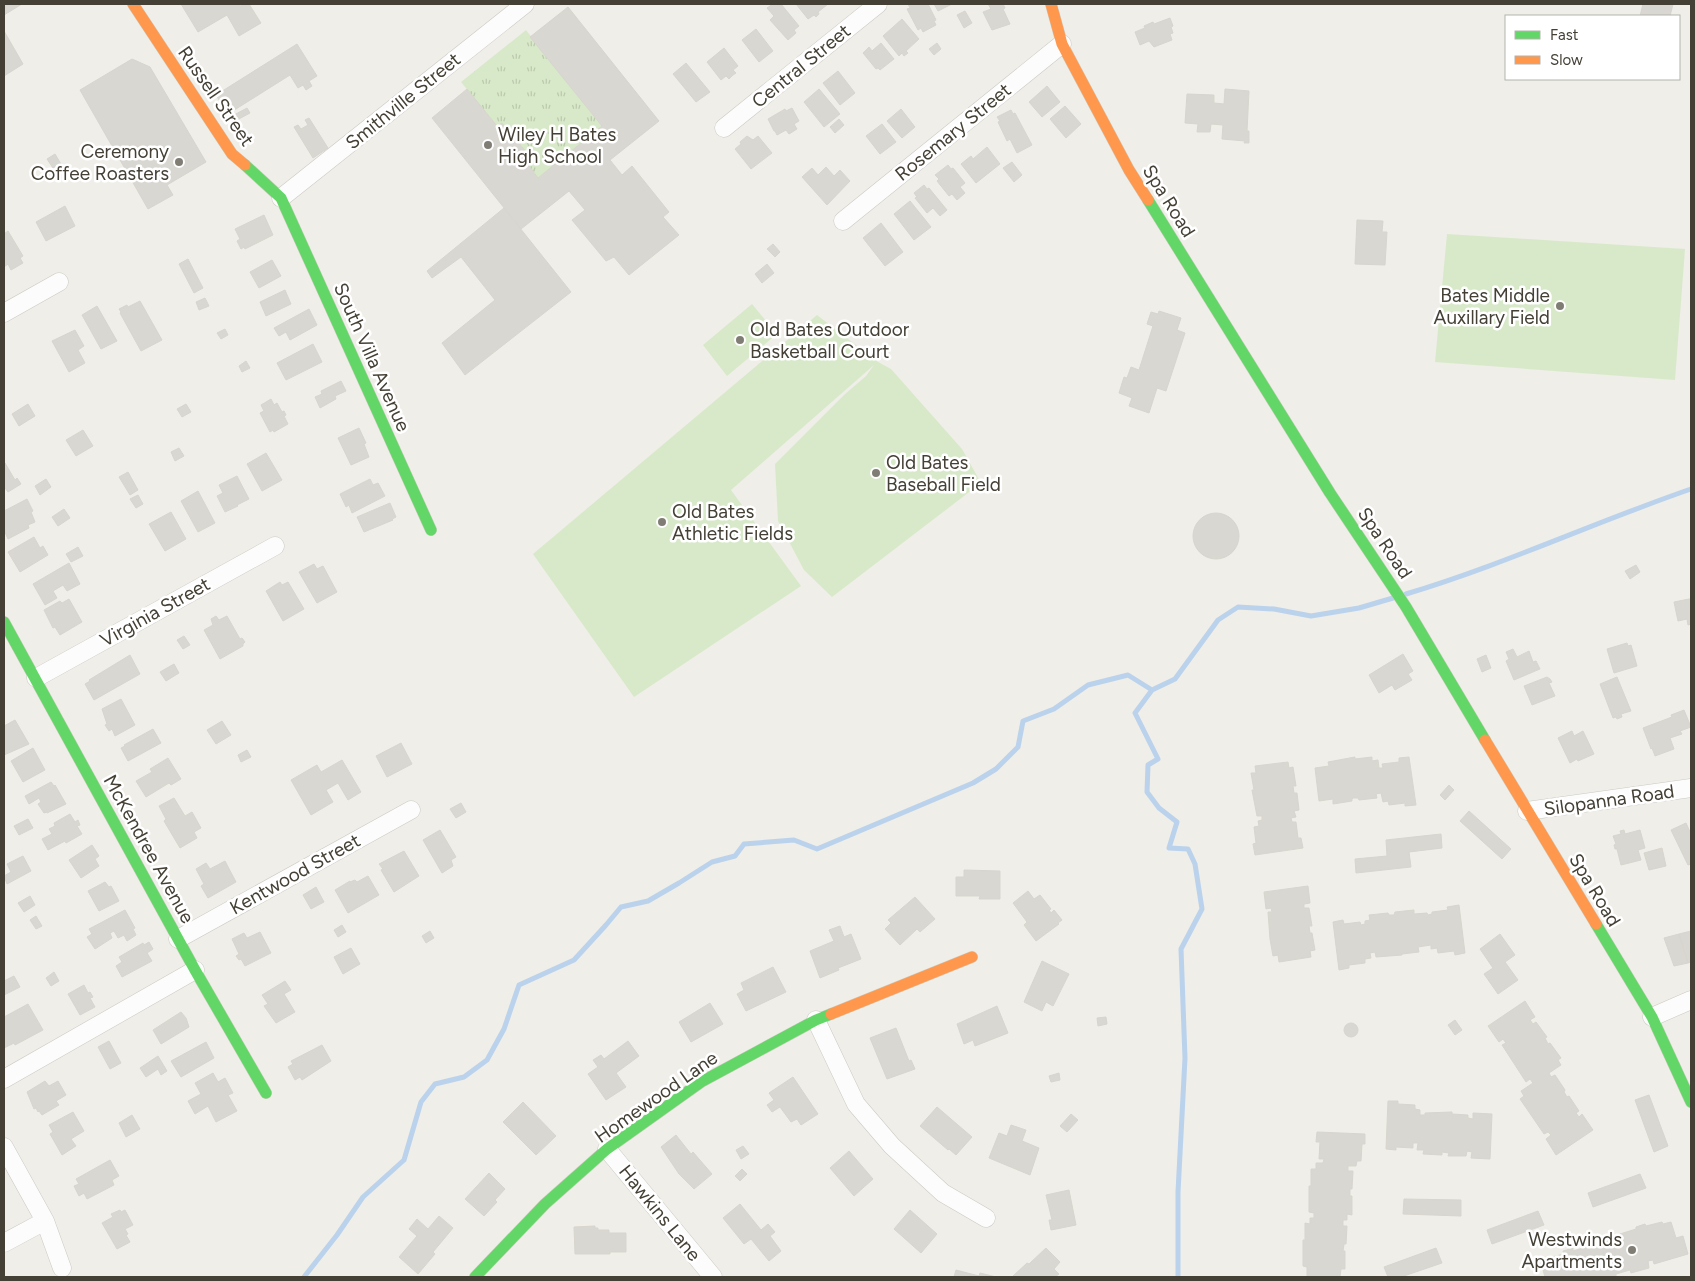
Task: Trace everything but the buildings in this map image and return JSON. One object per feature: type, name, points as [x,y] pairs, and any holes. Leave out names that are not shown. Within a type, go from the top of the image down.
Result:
[{"type":"street","name":"Russell Street","points":[[133,4],[232,154],[281,198]]},
{"type":"street","name":"Smithville Street","points":[[281,198],[525,4]]},
{"type":"street","name":"Central Street","points":[[724,128],[878,4]]},
{"type":"street","name":"Spa Road","points":[[1051,4],[1062,44],[1129,170],[1330,493],[1406,608],[1652,1016],[1691,1102]]},
{"type":"street","name":"Rosemary Street","points":[[843,221],[1062,44]]},
{"type":"street","name":"South Villa Avenue","points":[[281,198],[431,530]]},
{"type":"street","points":[[4,313],[59,282]]},
{"type":"street","name":"Virginia Street","points":[[36,678],[275,546]]},
{"type":"street","name":"McKendree Avenue","points":[[4,622],[195,970],[266,1092]]},
{"type":"street","name":"Silopanna Road","points":[[1527,811],[1691,788]]},
{"type":"street","name":"Kentwood Street","points":[[178,939],[411,810]]},
{"type":"street","name":"Homewood Lane","points":[[474,1277],[545,1204],[607,1149],[701,1082],[816,1020],[972,956]]},
{"type":"street","points":[[4,1079],[195,970]]},
{"type":"street","points":[[1652,1016],[1691,1000]]},
{"type":"street","points":[[816,1020],[856,1104],[892,1146],[943,1193],[986,1218]]},
{"type":"street","points":[[4,1147],[44,1221],[62,1268]]},
{"type":"street","name":"Hawkins Lane","points":[[607,1149],[713,1277]]},
{"type":"street","points":[[4,1243],[44,1221]]},
{"type":"green space","points":[[526,30],[602,126],[538,178],[527,163],[531,158],[502,123],[497,126],[461,82]]},
{"type":"green space","name":"Bates Middle Auxillary Field","points":[[1447,234],[1685,249],[1675,380],[1435,362]]},
{"type":"green space","name":"Old Bates Outdoor Basketball Court","points":[[752,304],[777,334],[727,376],[703,345]]},
{"type":"green space","name":"Old Bates Athletic Fields","points":[[817,315],[878,362],[891,369],[962,449],[981,483],[832,597],[804,570],[778,521],[775,464],[844,395],[866,376],[874,365],[731,490],[801,586],[634,697],[533,554]]},
{"type":"waterway","points":[[1406,594],[1478,570],[1691,489]]},
{"type":"waterway","points":[[304,1277],[337,1235],[363,1197],[404,1160],[421,1102],[435,1084],[464,1077],[487,1060],[504,1029],[519,985],[574,960],[621,907],[648,901],[712,862],[735,856],[744,844],[794,840],[817,849],[973,783],[996,769],[1018,747],[1023,721],[1054,709],[1088,685],[1128,675],[1152,690],[1175,679],[1218,620],[1238,607],[1274,609],[1311,616],[1359,608],[1393,598]]},
{"type":"waterway","points":[[1152,690],[1135,713],[1158,759],[1148,765],[1147,792],[1159,808],[1177,822],[1169,848],[1188,849],[1195,864],[1202,909],[1181,949],[1185,1058],[1178,1192],[1178,1277]]},
{"type":"traffic: fast","points":[[245,165],[281,198],[431,530]]},
{"type":"traffic: fast","points":[[1148,200],[1330,493],[1406,607],[1485,740]]},
{"type":"traffic: fast","points":[[4,622],[195,970],[266,1093]]},
{"type":"traffic: fast","points":[[1596,924],[1652,1017],[1691,1102]]},
{"type":"traffic: fast","points":[[475,1277],[545,1204],[607,1149],[701,1082],[816,1020],[831,1014]]},
{"type":"traffic: slow","points":[[133,4],[232,154],[245,165]]},
{"type":"traffic: slow","points":[[1051,4],[1062,44],[1129,170],[1148,200]]},
{"type":"traffic: slow","points":[[1485,740],[1596,924]]},
{"type":"traffic: slow","points":[[831,1014],[972,957]]},
{"type":"place","name":"Wiley H Bates High School","points":[[488,145]]},
{"type":"place","name":"Ceremony Coffee Roasters","points":[[179,162]]},
{"type":"place","name":"Bates Middle Auxillary Field","points":[[1560,306]]},
{"type":"place","name":"Old Bates Outdoor Basketball Court","points":[[740,340]]},
{"type":"place","name":"Old Bates Baseball Field","points":[[876,473]]},
{"type":"place","name":"Old Bates Athletic Fields","points":[[662,522]]},
{"type":"place","name":"Westwinds Apartments","points":[[1632,1250]]}]
